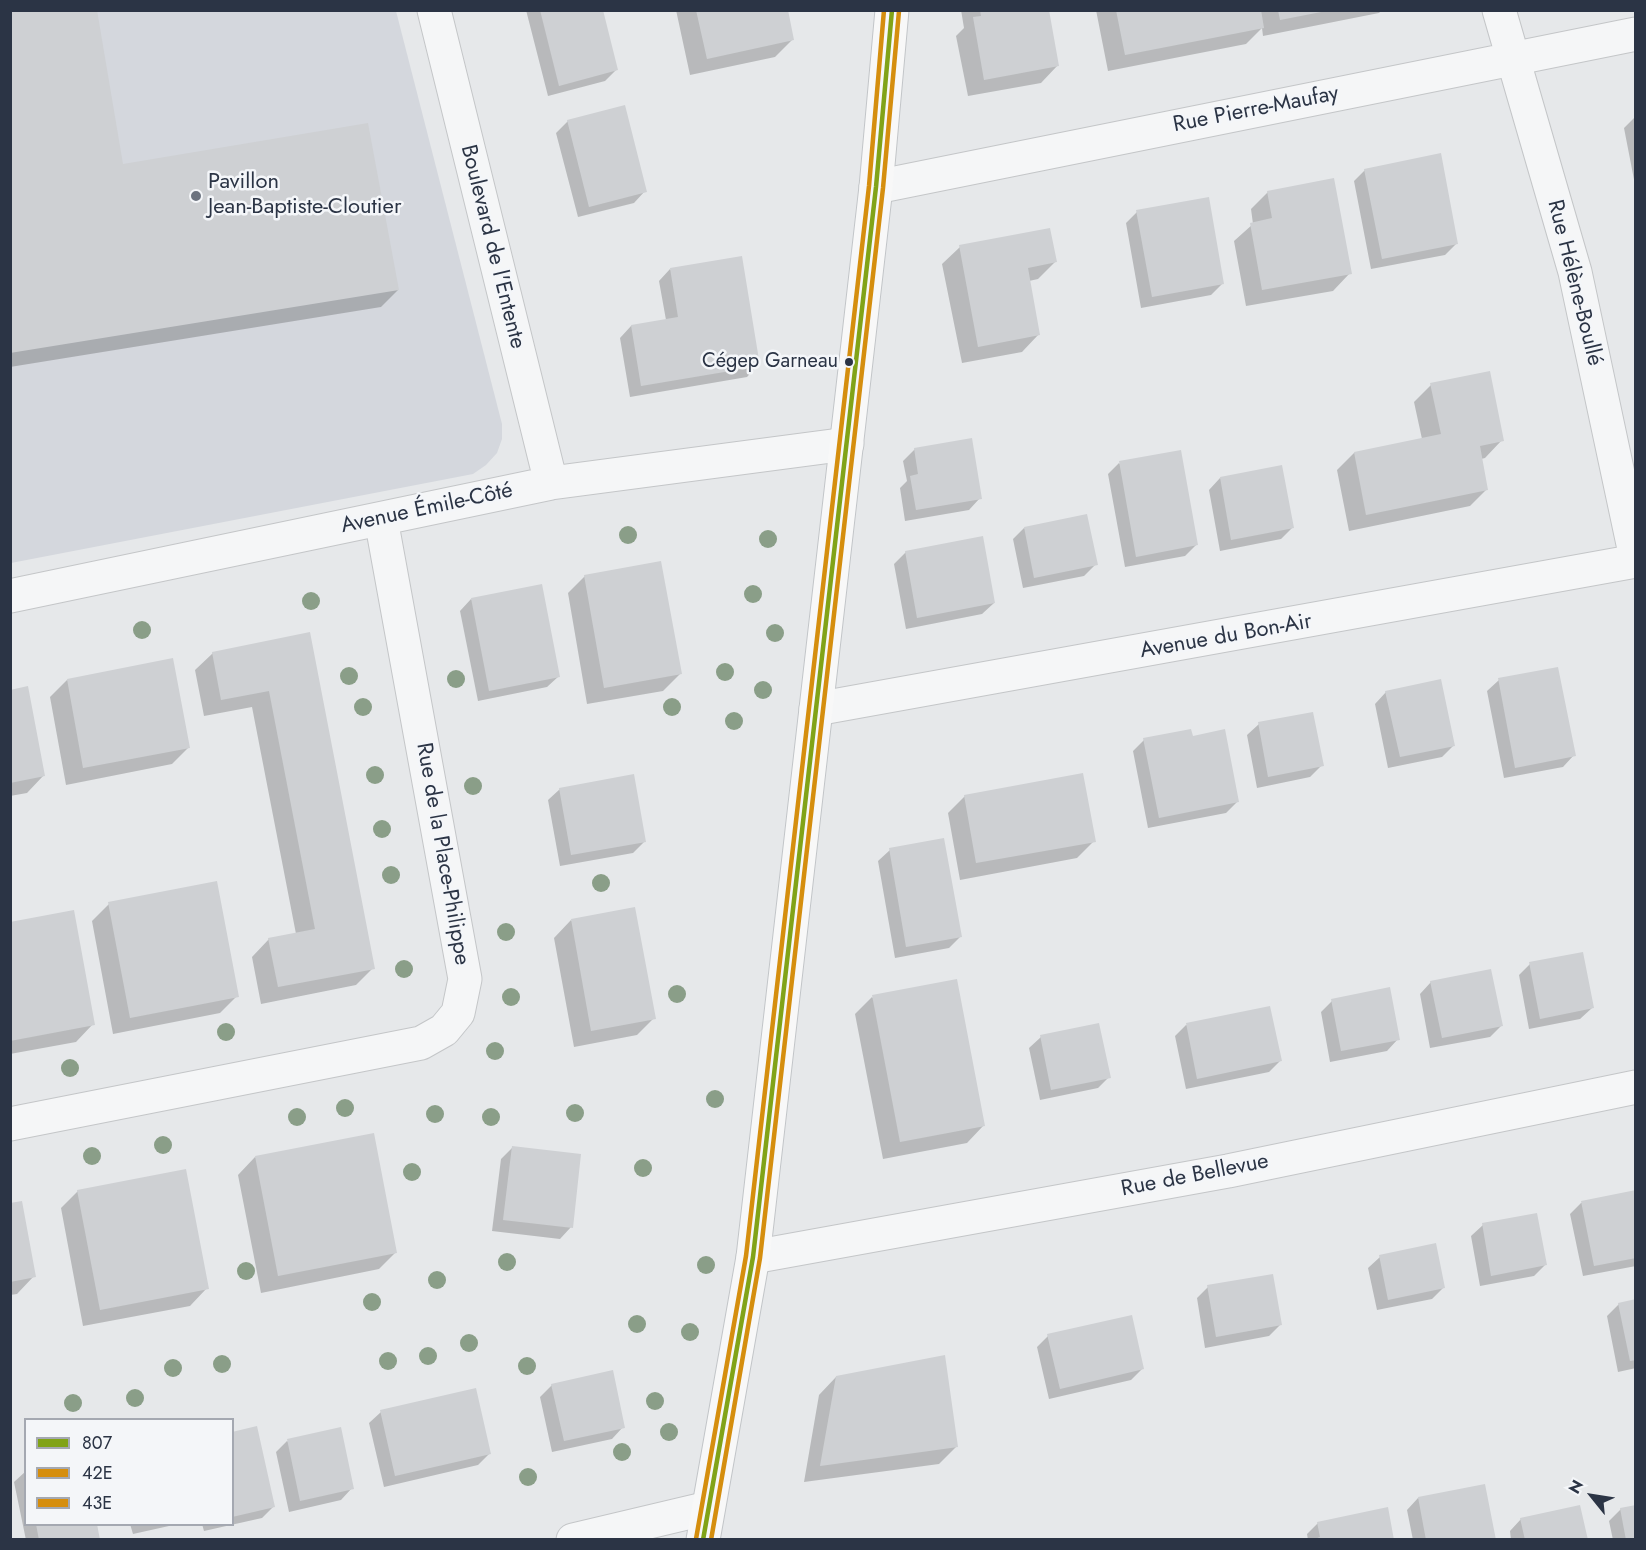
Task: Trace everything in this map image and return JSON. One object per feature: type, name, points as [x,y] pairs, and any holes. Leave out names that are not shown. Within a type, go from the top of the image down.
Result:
[{"type":"main road","points":[[705,1524],[753,1257],[876,187],[892,10]]},
{"type":"street","name":"Boulevard de l'Entente","points":[[434,10],[551,483]]},
{"type":"street","name":"Rue Hélène-Boullé","points":[[1499,10],[1575,272],[1635,560]]},
{"type":"street","name":"Rue Pierre-Maufay","points":[[876,187],[1635,33]]},
{"type":"street","name":"Avenue Émile-Côté","points":[[10,596],[551,483],[847,444]]},
{"type":"street","name":"Rue de la Place-Philippe","points":[[10,1124],[421,1043],[444,1030],[458,1013],[465,979],[381,519]]},
{"type":"street","name":"Avenue du Bon-Air","points":[[816,709],[1187,645],[1635,560]]},
{"type":"street","name":"Rue de Bellevue","points":[[753,1257],[1228,1171],[1635,1087]]},
{"type":"street","points":[[573,1539],[705,1524]]},
{"type":"shaded area","points":[[11,11],[396,11],[502,424],[502,439],[497,453],[486,465],[473,474],[11,563]]},
{"type":"building","name":"Pavillon Jean-Baptiste-Cloutier","points":[[10,10],[97,10],[123,164],[368,123],[399,290],[10,353]]},
{"type":"building","points":[[540,10],[603,10],[618,70],[559,86]]},
{"type":"building","points":[[696,10],[788,10],[794,40],[707,59]]},
{"type":"building","points":[[980,10],[1049,10],[1059,66],[984,80],[973,17],[981,16]]},
{"type":"building","points":[[1116,10],[1261,10],[1264,28],[1125,55]]},
{"type":"building","points":[[1278,10],[1321,10],[1321,12],[1280,20]]},
{"type":"building","points":[[625,105],[647,192],[589,207],[567,120]]},
{"type":"building","points":[[1441,153],[1458,244],[1382,259],[1364,169]]},
{"type":"building","points":[[1334,178],[1352,274],[1262,290],[1250,223],[1272,218],[1267,191]]},
{"type":"building","points":[[1209,197],[1224,284],[1152,297],[1136,210]]},
{"type":"building","points":[[1050,228],[1057,262],[1028,268],[1040,335],[978,347],[959,245]]},
{"type":"building","points":[[742,256],[760,366],[641,386],[631,325],[678,317],[670,268]]},
{"type":"building","points":[[1490,371],[1504,441],[1480,446],[1488,490],[1366,515],[1354,452],[1441,434],[1430,383]]},
{"type":"building","points":[[972,438],[982,499],[916,510],[910,476],[918,474],[914,448]]},
{"type":"building","points":[[1181,450],[1198,545],[1136,557],[1119,461]]},
{"type":"building","points":[[1282,465],[1294,528],[1231,540],[1220,477]]},
{"type":"building","points":[[1087,514],[1098,565],[1034,578],[1024,527]]},
{"type":"building","points":[[983,536],[995,603],[917,618],[905,551]]},
{"type":"building","points":[[661,561],[682,674],[604,688],[584,575]]},
{"type":"building","points":[[542,584],[560,677],[489,691],[471,598]]},
{"type":"building","points":[[310,632],[375,969],[278,987],[268,938],[315,929],[269,691],[221,700],[212,652]]},
{"type":"building","points":[[173,658],[190,748],[83,768],[67,679]]},
{"type":"building","points":[[1558,667],[1576,756],[1515,768],[1498,678]]},
{"type":"building","points":[[1441,679],[1455,746],[1400,757],[1385,691]]},
{"type":"building","points":[[28,686],[45,776],[10,783],[10,690]]},
{"type":"building","points":[[1313,712],[1324,766],[1268,777],[1258,722]]},
{"type":"building","points":[[1191,729],[1193,736],[1225,729],[1239,802],[1159,818],[1143,738]]},
{"type":"building","points":[[1083,773],[1096,842],[976,863],[964,795]]},
{"type":"building","points":[[634,774],[646,842],[571,855],[559,788]]},
{"type":"building","points":[[944,838],[962,937],[906,947],[889,848]]},
{"type":"building","points":[[217,881],[239,997],[130,1018],[108,902]]},
{"type":"building","points":[[635,907],[656,1019],[591,1031],[571,919]]},
{"type":"building","points":[[74,910],[95,1025],[10,1041],[10,922]]},
{"type":"building","points":[[1583,952],[1594,1008],[1540,1019],[1529,962]]},
{"type":"building","points":[[1491,969],[1503,1026],[1442,1038],[1430,981]]},
{"type":"building","points":[[957,979],[985,1126],[900,1142],[872,995]]},
{"type":"building","points":[[1390,987],[1400,1040],[1341,1051],[1331,999]]},
{"type":"building","points":[[1270,1006],[1282,1061],[1197,1079],[1186,1023]]},
{"type":"building","points":[[1099,1023],[1111,1078],[1051,1090],[1040,1035]]},
{"type":"building","points":[[374,1133],[397,1253],[278,1276],[255,1156]]},
{"type":"building","points":[[512,1146],[581,1154],[573,1228],[503,1220]]},
{"type":"building","points":[[186,1169],[209,1289],[100,1310],[77,1190]]},
{"type":"building","points":[[1636,1190],[1636,1258],[1594,1266],[1581,1201]]},
{"type":"building","points":[[22,1201],[36,1277],[10,1282],[10,1203]]},
{"type":"building","points":[[1537,1213],[1547,1265],[1491,1276],[1482,1223]]},
{"type":"building","points":[[1436,1243],[1445,1288],[1388,1300],[1379,1255]]},
{"type":"building","points":[[1273,1274],[1282,1325],[1216,1337],[1207,1285]]},
{"type":"building","points":[[1636,1299],[1636,1360],[1630,1361],[1618,1303]]},
{"type":"building","points":[[1132,1315],[1144,1369],[1060,1389],[1047,1334]]},
{"type":"building","points":[[945,1355],[958,1447],[820,1466],[836,1376]]},
{"type":"building","points":[[613,1370],[625,1428],[564,1441],[551,1384]]},
{"type":"building","points":[[476,1388],[491,1454],[395,1476],[380,1410]]},
{"type":"building","points":[[257,1426],[275,1507],[234,1517],[234,1432]]},
{"type":"building","points":[[341,1427],[354,1489],[300,1501],[287,1439]]},
{"type":"building","points":[[1485,1484],[1496,1540],[1426,1540],[1418,1497]]},
{"type":"building","points":[[1580,1505],[1588,1540],[1525,1540],[1520,1518]]},
{"type":"building","points":[[1636,1505],[1636,1540],[1626,1540],[1620,1508]]},
{"type":"building","points":[[1388,1507],[1394,1540],[1312,1540],[1320,1537],[1317,1522]]},
{"type":"building","points":[[36,1526],[97,1526],[100,1540],[39,1540]]},
{"type":"transit line","name":"43E","points":[[696,1539],[746,1256],[869,186],[884,10]]},
{"type":"transit line","name":"807","points":[[703,1540],[753,1257],[876,187],[892,10]]},
{"type":"transit line","name":"42E","points":[[711,1540],[760,1258],[883,188],[899,11]]},
{"type":"place","name":"Pavillon Jean-Baptiste-Cloutier","points":[[196,196]]},
{"type":"place","name":"Cégep Garneau","points":[[849,362]]}]
